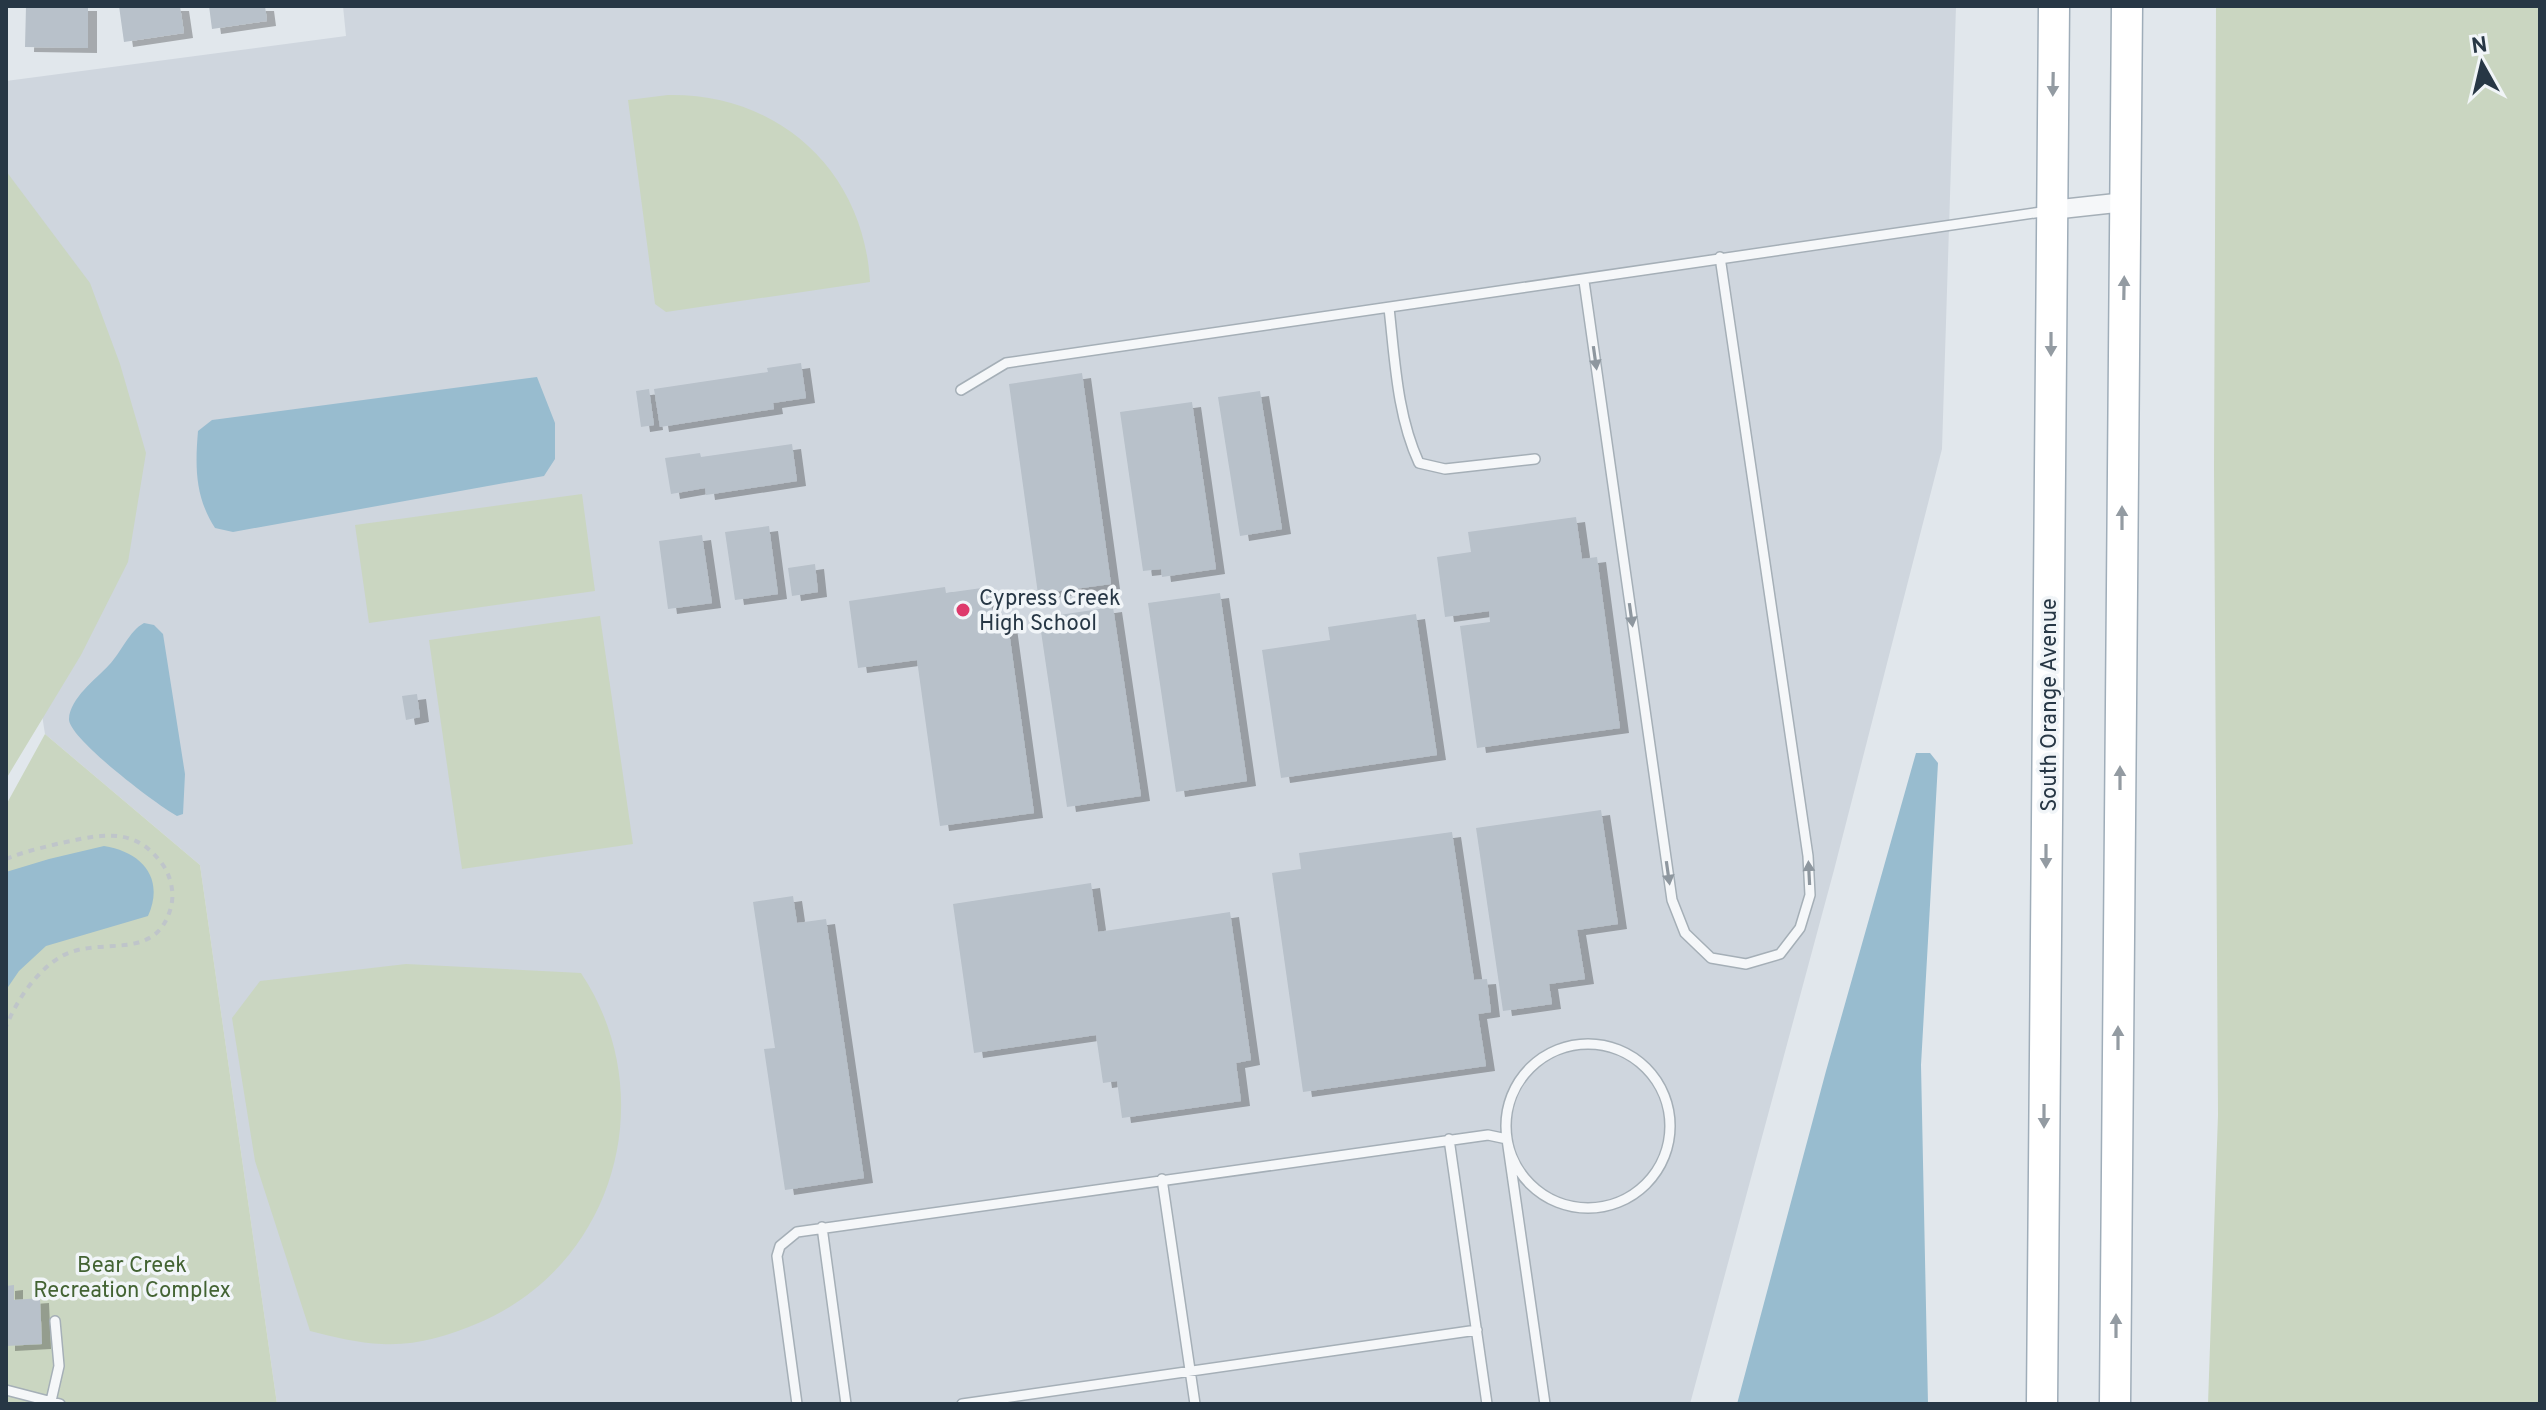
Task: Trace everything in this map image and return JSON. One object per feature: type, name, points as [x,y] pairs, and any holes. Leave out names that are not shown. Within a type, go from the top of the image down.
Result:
[{"type":"main road","name":"South Orange Avenue","points":[[2042,1404],[2054,6]]},
{"type":"main road","points":[[2115,1404],[2127,6]]},
{"type":"street","points":[[2052,210],[2125,202]]},
{"type":"lane","points":[[961,390],[1006,363],[1584,281],[1720,257],[2052,210]]},
{"type":"lane","points":[[1584,281],[1672,900],[1685,933],[1711,958],[1746,964],[1780,954],[1800,928],[1810,895],[1806,840],[1720,257]]},
{"type":"lane","points":[[1389,308],[1401,409],[1409,441],[1419,463],[1445,469],[1535,459]]},
{"type":"lane","points":[[1507,1139],[1520,1172],[1545,1197],[1571,1207],[1599,1208],[1626,1200],[1648,1183],[1664,1161],[1671,1133],[1669,1106],[1657,1080],[1638,1060],[1613,1048],[1589,1044],[1566,1047],[1544,1057],[1526,1073],[1513,1092],[1506,1115],[1507,1139],[1545,1404]]},
{"type":"lane","points":[[797,1404],[777,1256],[780,1246],[797,1232],[1449,1139],[1488,1135],[1507,1139]]},
{"type":"lane","points":[[1449,1139],[1487,1404]]},
{"type":"lane","points":[[1162,1179],[1195,1404]]},
{"type":"lane","points":[[822,1227],[846,1404]]},
{"type":"lane","points":[[6,1390],[56,1402],[59,1366],[55,1321]]},
{"type":"lane","points":[[962,1404],[1477,1330]]},
{"type":"path","points":[[6,859],[99,836],[129,838],[151,849],[165,867],[172,888],[169,914],[160,928],[145,941],[127,947],[84,948],[62,956],[23,994],[6,1027]]},
{"type":"shaded area","name":"Cypress Creek High School","points":[[343,6],[1956,6],[1942,449],[1834,870],[1690,1404],[277,1404],[200,865],[45,734],[6,486],[6,81],[346,36]]},
{"type":"green space","points":[[2216,6],[2540,6],[2540,1404],[2208,1404],[2218,1115],[2214,468]]},
{"type":"green space","points":[[668,95],[708,98],[746,108],[779,124],[808,146],[833,174],[852,206],[864,242],[870,282],[666,312],[655,304],[628,100]]},
{"type":"green space","points":[[6,171],[90,283],[120,364],[146,453],[128,562],[81,655],[6,779]]},
{"type":"green space","points":[[582,494],[595,591],[369,623],[355,525]]},
{"type":"green space","points":[[600,616],[633,844],[462,869],[429,640]]},
{"type":"green space","name":"Bear Creek Recreation Complex","points":[[45,734],[200,865],[277,1404],[6,1404],[6,805]]},
{"type":"green space","points":[[406,964],[581,973],[606,1021],[619,1072],[620,1123],[611,1173],[592,1220],[563,1262],[524,1298],[476,1324],[442,1336],[418,1342],[373,1343],[310,1331],[255,1161],[232,1018],[260,981]]},
{"type":"water","points":[[537,377],[555,423],[555,459],[544,476],[233,532],[215,528],[203,505],[197,469],[198,431],[212,420]]},
{"type":"water","points":[[144,623],[154,625],[163,634],[185,774],[183,814],[177,816],[97,755],[83,741],[69,719],[70,711],[84,689]]},
{"type":"water","points":[[1916,753],[1930,753],[1938,763],[1921,1065],[1928,1404],[1737,1404],[1826,1071]]},
{"type":"water","points":[[104,846],[129,854],[147,869],[154,890],[148,916],[46,946],[19,971],[6,990],[6,872]]},
{"type":"building","points":[[26,6],[88,6],[88,48],[25,47]]},
{"type":"building","points":[[119,6],[180,6],[184,33],[124,42]]},
{"type":"building","points":[[209,6],[265,6],[267,21],[212,29]]},
{"type":"building","points":[[801,363],[806,398],[773,403],[774,409],[660,427],[654,389],[768,372],[767,368]]},
{"type":"building","points":[[1082,373],[1111,584],[1038,594],[1009,384]]},
{"type":"building","points":[[649,389],[654,425],[641,427],[636,391]]},
{"type":"building","points":[[1260,391],[1282,529],[1240,536],[1218,397]]},
{"type":"building","points":[[1192,402],[1216,569],[1162,577],[1161,569],[1143,571],[1120,412]]},
{"type":"building","points":[[792,444],[797,481],[706,495],[705,488],[671,494],[665,458],[700,453],[701,457]]},
{"type":"building","points":[[1576,517],[1582,559],[1597,557],[1620,728],[1477,748],[1460,626],[1490,622],[1489,611],[1445,617],[1437,557],[1471,552],[1468,532]]},
{"type":"building","points":[[769,526],[778,594],[735,600],[725,532]]},
{"type":"building","points":[[702,535],[712,603],[668,609],[659,541]]},
{"type":"building","points":[[815,564],[818,592],[792,596],[788,568]]},
{"type":"building","points":[[945,587],[946,593],[989,587],[994,626],[1008,624],[1034,813],[940,826],[917,660],[858,668],[849,601]]},
{"type":"building","points":[[1220,593],[1247,781],[1176,792],[1148,603]]},
{"type":"building","points":[[1113,607],[1141,796],[1067,807],[1039,618]]},
{"type":"building","points":[[1416,614],[1437,755],[1281,778],[1262,650],[1330,640],[1328,627]]},
{"type":"building","points":[[417,694],[420,717],[406,720],[402,696]]},
{"type":"building","points":[[1601,810],[1618,924],[1577,930],[1585,979],[1549,984],[1552,1004],[1503,1011],[1476,828]]},
{"type":"building","points":[[1452,832],[1474,980],[1487,979],[1491,1012],[1478,1014],[1486,1066],[1303,1092],[1272,873],[1301,869],[1299,853]]},
{"type":"building","points":[[1091,883],[1098,932],[1230,912],[1251,1060],[1236,1063],[1241,1101],[1122,1118],[1117,1081],[1103,1083],[1096,1035],[974,1053],[953,904]]},
{"type":"building","points":[[793,896],[797,923],[826,919],[864,1178],[785,1190],[764,1049],[775,1048],[753,902]]},
{"type":"building","points":[[14,1285],[14,1300],[40,1298],[42,1344],[6,1346],[6,1286]]},
{"type":"place","name":"Cypress Creek High School","points":[[963,610]]}]
